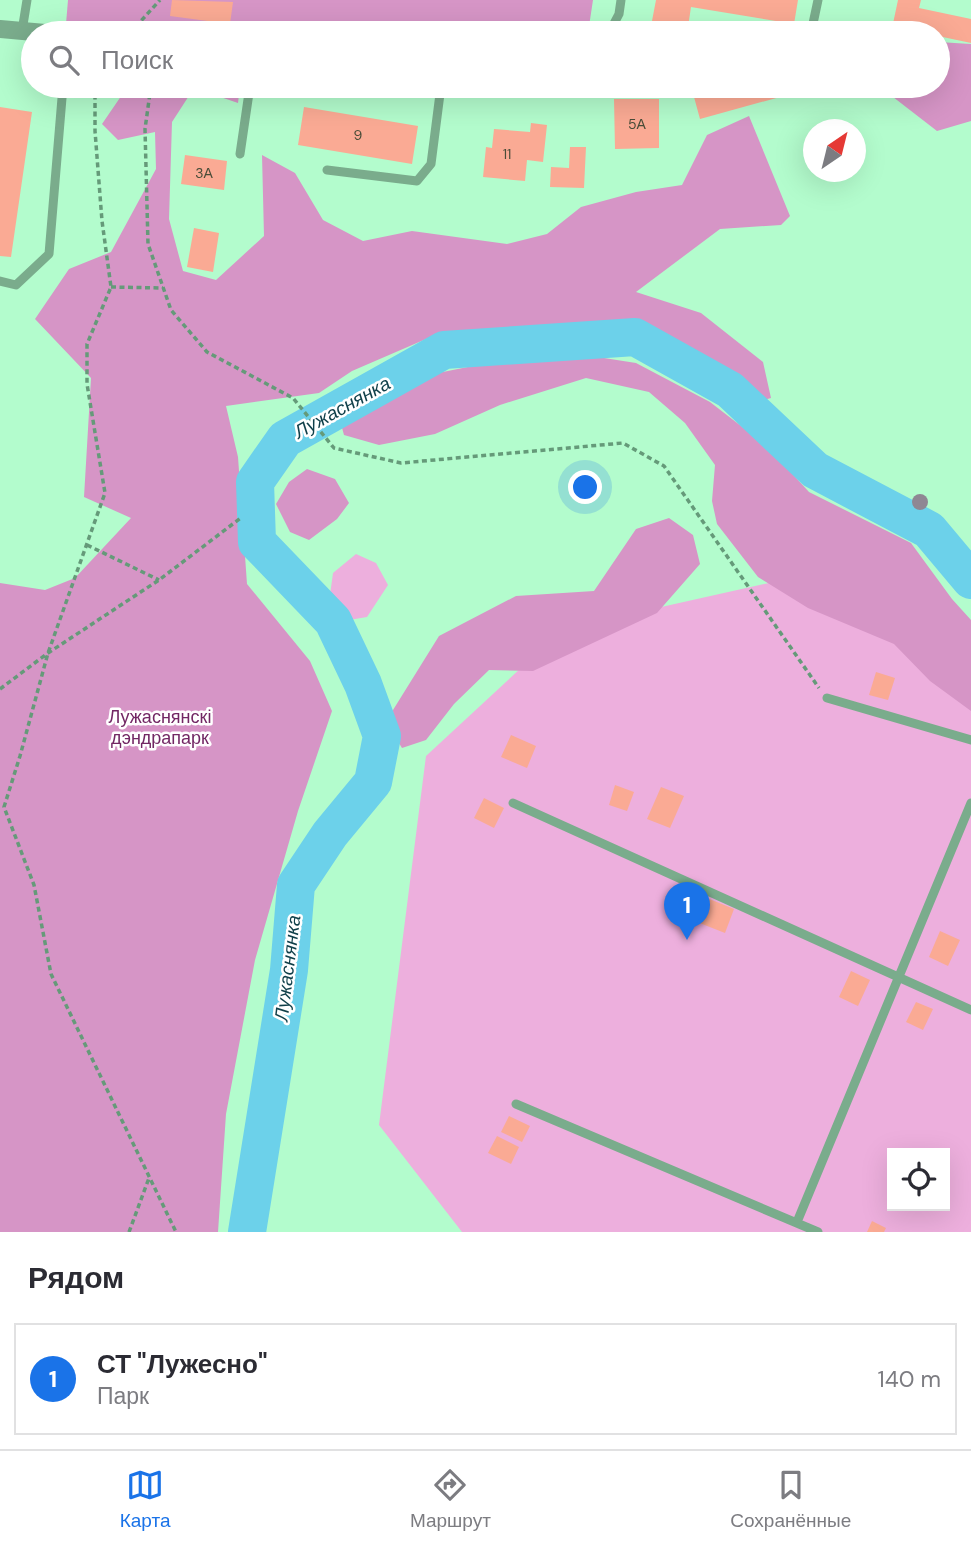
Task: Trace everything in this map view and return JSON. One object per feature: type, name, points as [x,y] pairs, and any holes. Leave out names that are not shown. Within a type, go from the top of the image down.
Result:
[{"type":"street","points":[[0,29],[21,31]]},
{"type":"lane","points":[[24,21],[27,0]]},
{"type":"lane","points":[[615,21],[621,0]]},
{"type":"lane","points":[[814,21],[818,0]]},
{"type":"lane","points":[[0,281],[16,285],[49,254],[62,98]]},
{"type":"lane","points":[[240,154],[248,98]]},
{"type":"lane","points":[[327,170],[416,181],[431,164],[439,98]]},
{"type":"lane","points":[[827,698],[971,740]]},
{"type":"lane","points":[[513,803],[971,1010]]},
{"type":"lane","points":[[797,1222],[971,803]]},
{"type":"lane","points":[[516,1104],[818,1232]]},
{"type":"path","points":[[141,21],[160,0]]},
{"type":"path","points":[[95,98],[101,208],[111,287],[87,344],[87,384],[105,493],[48,653],[4,807],[34,885],[51,974],[176,1232]]},
{"type":"path","points":[[149,98],[145,129],[148,244],[171,310],[207,352],[293,398],[334,448],[401,463],[623,443],[663,466],[827,698]]},
{"type":"path","points":[[111,287],[163,288]]},
{"type":"path","points":[[0,689],[48,653],[159,580],[242,517]]},
{"type":"path","points":[[87,545],[159,580]]},
{"type":"path","points":[[129,1232],[149,1178]]},
{"type":"shaded area","points":[[356,554],[376,563],[388,585],[367,617],[349,620],[330,595],[333,573]]},
{"type":"shaded area","points":[[791,578],[971,658],[971,1232],[462,1232],[379,1125],[426,756],[563,629]]},
{"type":"green space","points":[[68,0],[593,0],[590,21],[66,21]]},
{"type":"green space","points":[[950,43],[971,44],[971,121],[937,131],[894,98],[950,98]]},
{"type":"green space","name":"Лужаснянскі дэндрапарк","points":[[120,98],[188,98],[172,122],[169,219],[183,271],[216,280],[264,236],[262,155],[295,173],[323,220],[363,241],[412,231],[507,244],[547,234],[581,207],[636,192],[682,185],[707,135],[749,116],[790,216],[781,225],[720,229],[636,292],[701,313],[763,362],[771,398],[757,402],[690,354],[625,327],[523,327],[433,336],[352,371],[319,393],[226,406],[238,457],[247,584],[310,661],[332,711],[298,811],[255,960],[226,1114],[218,1232],[0,1232],[0,583],[45,590],[75,578],[131,518],[84,497],[91,378],[35,319],[69,269],[111,252],[156,169],[155,132],[118,140],[102,124]]},
{"type":"green space","name":"Лужаснянскі дэндрапарк","points":[[223,98],[239,98],[238,103]]},
{"type":"green space","points":[[572,353],[636,363],[710,402],[767,446],[809,492],[911,543],[971,620],[971,711],[930,681],[894,644],[808,608],[758,577],[717,524],[712,501],[715,465],[685,423],[649,392],[586,378],[500,405],[435,434],[379,445],[344,435],[341,424],[418,377],[512,358]]},
{"type":"green space","points":[[307,469],[335,479],[349,503],[337,519],[309,540],[290,532],[276,504],[289,482]]},
{"type":"green space","points":[[669,518],[693,535],[700,564],[657,613],[533,671],[489,670],[454,704],[426,740],[402,748],[394,735],[393,710],[439,636],[516,596],[594,591],[636,529]]},
{"type":"building","points":[[172,0],[233,2],[230,21],[170,16]]},
{"type":"building","points":[[656,0],[798,0],[794,21],[776,21],[691,7],[689,21],[652,21]]},
{"type":"building","points":[[898,0],[921,0],[919,8],[971,19],[971,43],[950,39],[950,21],[894,21]]},
{"type":"building","points":[[694,98],[776,98],[700,119]]},
{"type":"building","points":[[614,99],[659,99],[659,148],[615,149]]},
{"type":"building","points":[[0,107],[32,112],[11,257],[0,256]]},
{"type":"building","points":[[304,107],[418,126],[412,164],[298,145]]},
{"type":"building","points":[[531,123],[547,125],[543,162],[527,160],[525,181],[483,177],[486,147],[492,148],[494,129],[530,132]]},
{"type":"building","points":[[570,147],[586,147],[584,188],[550,187],[551,167],[569,168]]},
{"type":"building","points":[[185,155],[227,161],[224,190],[181,184]]},
{"type":"building","points":[[194,228],[219,233],[213,272],[187,267]]},
{"type":"building","points":[[876,672],[895,678],[888,700],[869,695]]},
{"type":"building","points":[[511,735],[536,746],[527,768],[501,757]]},
{"type":"building","points":[[615,785],[634,792],[627,811],[609,805]]},
{"type":"building","points":[[661,787],[684,796],[670,828],[647,819]]},
{"type":"building","points":[[484,798],[504,808],[494,828],[474,818]]},
{"type":"building","points":[[707,898],[734,909],[725,933],[697,922]]},
{"type":"building","points":[[940,931],[960,940],[948,966],[929,957]]},
{"type":"building","points":[[851,971],[870,980],[858,1006],[839,997]]},
{"type":"building","points":[[916,1002],[933,1009],[923,1030],[906,1022]]},
{"type":"building","points":[[509,1116],[530,1126],[522,1142],[501,1132]]},
{"type":"building","points":[[497,1136],[519,1147],[511,1164],[488,1153]]},
{"type":"building","points":[[872,1221],[886,1228],[884,1232],[867,1232]]},
{"type":"waterway","name":"Лужаснянка","points":[[247,1232],[289,970],[296,885],[330,834],[373,782],[382,736],[363,684],[333,621],[257,542],[255,482],[285,439],[444,350],[635,337],[730,390],[815,470],[929,530],[971,580]]},
{"type":"place","name":"СТ \"Лужесно\"","points":[[687,940]]}]
